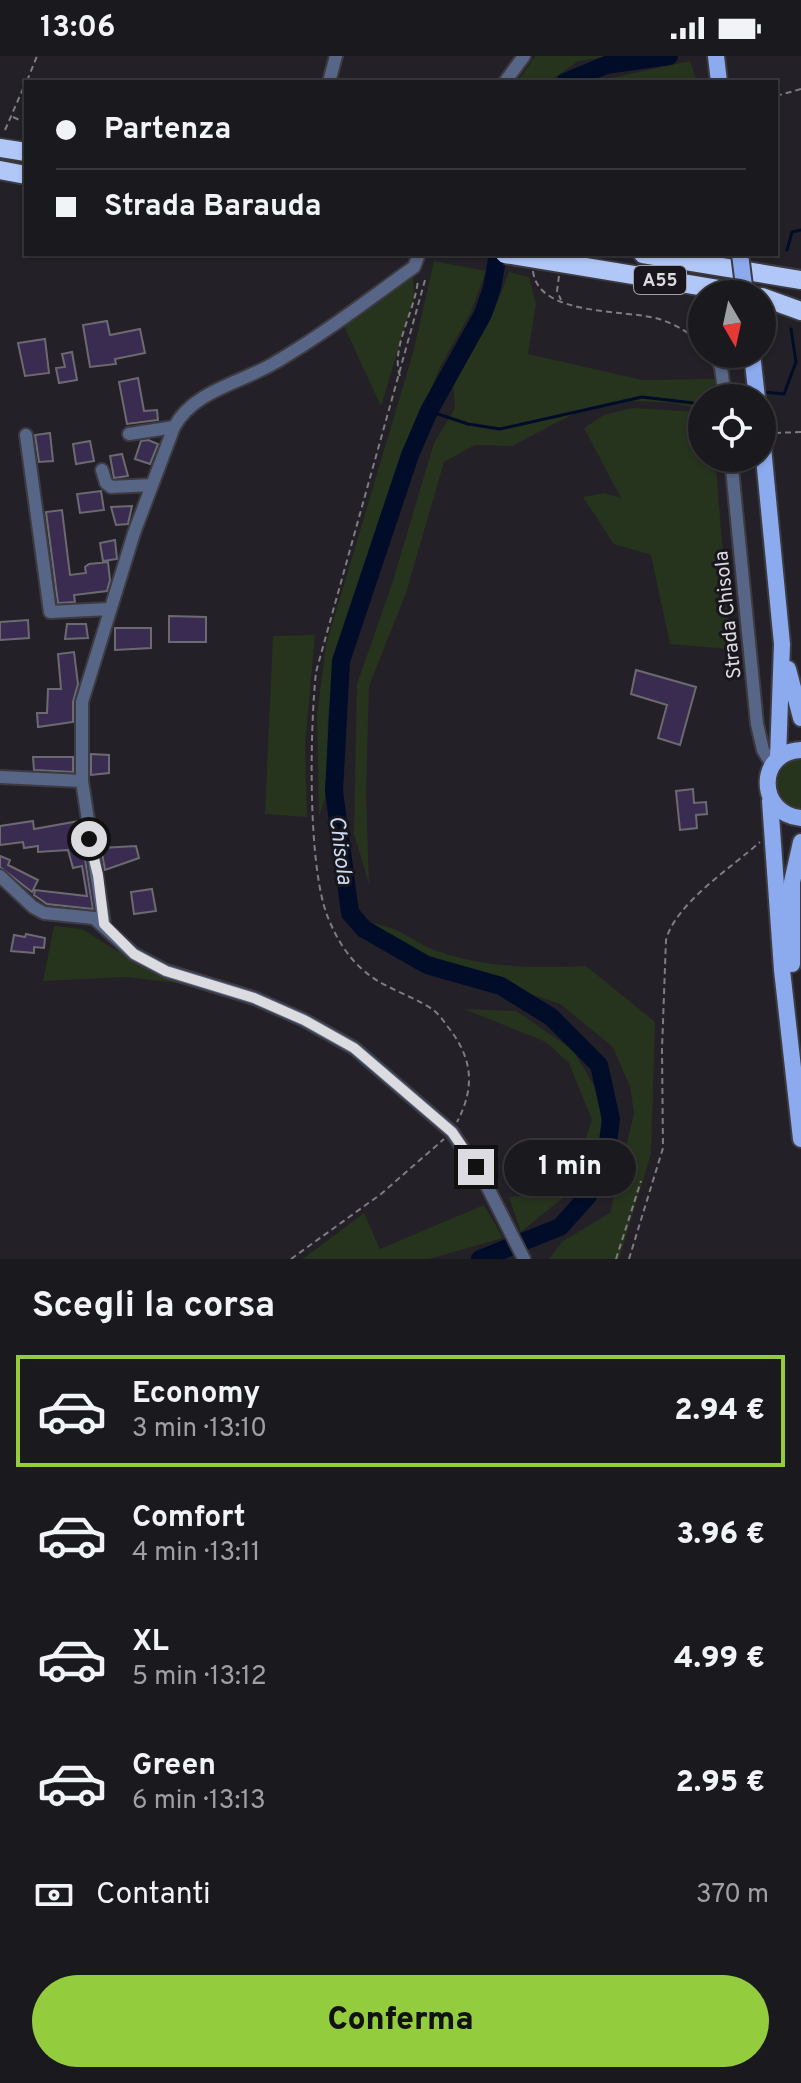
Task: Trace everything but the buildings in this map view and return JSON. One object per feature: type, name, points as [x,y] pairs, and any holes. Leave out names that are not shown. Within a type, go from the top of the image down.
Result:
[{"type":"highway","points":[[2,139],[24,151]]},
{"type":"highway","points":[[0,170],[24,175]]},
{"type":"highway","name":"A55","points":[[514,256],[567,268],[688,286]]},
{"type":"highway","name":"A55","points":[[655,256],[801,280]]},
{"type":"highway","points":[[776,299],[801,303]]},
{"type":"highway","points":[[776,301],[801,311]]},
{"type":"main road","points":[[716,56],[719,80]]},
{"type":"main road","points":[[740,256],[744,280]]},
{"type":"main road","points":[[766,472],[782,644],[775,762],[766,785],[775,839],[782,970],[796,1049],[800,1129]]},
{"type":"main road","points":[[782,644],[801,718]]},
{"type":"main road","points":[[775,762],[801,750]]},
{"type":"main road","points":[[770,801],[780,812],[801,818]]},
{"type":"main road","points":[[789,1021],[792,882],[801,842]]},
{"type":"street","points":[[330,80],[336,56]]},
{"type":"street","points":[[506,80],[524,56]]},
{"type":"street","points":[[104,924],[82,781],[82,702],[109,609],[174,427],[182,411],[220,388],[275,363],[414,267],[418,256]]},
{"type":"street","points":[[129,434],[174,427]]},
{"type":"street","points":[[26,435],[50,612],[109,609]]},
{"type":"street","points":[[102,470],[106,483],[111,487],[152,485]]},
{"type":"street","name":"Strada Chisola","points":[[732,472],[757,724],[763,750],[775,762]]},
{"type":"street","points":[[0,777],[82,781]]},
{"type":"street","points":[[0,876],[44,913],[94,918],[134,954],[166,971],[254,998],[304,1020],[354,1048],[452,1132],[486,1184],[524,1259]]},
{"type":"path","points":[[27,80],[37,56]]},
{"type":"path","points":[[2,139],[24,87]]},
{"type":"path","points":[[778,95],[801,89]]},
{"type":"path","points":[[12,116],[24,122]]},
{"type":"path","points":[[534,265],[533,275],[538,288],[550,298],[588,309],[658,319],[688,333]]},
{"type":"path","points":[[400,378],[398,350],[418,292],[414,267]]},
{"type":"path","points":[[566,303],[558,295],[567,268]]},
{"type":"path","points":[[291,1259],[407,1174],[452,1132],[462,1114],[470,1080],[464,1047],[434,1010],[387,987],[363,971],[343,950],[327,917],[315,832],[312,713],[316,672],[425,280]]},
{"type":"path","points":[[776,434],[801,432]]},
{"type":"path","points":[[629,1259],[663,1148],[662,1049],[666,940],[670,925],[761,841],[775,839]]},
{"type":"path","points":[[616,1259],[641,1181]]},
{"type":"green space","points":[[535,56],[612,56],[578,61],[552,80],[518,80]]},
{"type":"green space","points":[[690,61],[696,80],[602,80]]},
{"type":"green space","points":[[434,261],[486,271],[471,312],[440,367],[401,462],[371,558],[337,649],[328,715],[327,792],[319,816],[317,715],[326,645],[413,353]]},
{"type":"green space","points":[[509,272],[529,277],[536,304],[528,354],[642,380],[715,379],[714,384],[688,384],[688,406],[633,401],[575,413],[512,446],[475,445],[444,462],[406,593],[369,686],[366,793],[369,884],[354,834],[357,684],[392,584],[434,443],[455,408],[453,385],[494,311]]},
{"type":"green space","points":[[413,277],[414,297],[381,406],[344,326]]},
{"type":"green space","points":[[632,408],[688,411],[688,472],[716,472],[731,649],[670,644],[651,555],[614,544],[583,497],[604,493],[621,498],[584,428],[604,415]]},
{"type":"green space","points":[[315,635],[305,744],[307,817],[265,814],[273,636]]},
{"type":"green space","points":[[801,758],[801,810],[787,806],[779,799],[775,778],[789,761]]},
{"type":"green space","points":[[374,924],[391,928],[437,951],[474,961],[530,967],[586,966],[655,1022],[651,1154],[619,1259],[549,1259],[563,1241],[610,1213],[634,1114],[630,1086],[612,1046],[560,1004],[430,960]]},
{"type":"green space","points":[[54,926],[82,929],[149,971],[185,984],[127,977],[43,981]]},
{"type":"green space","points":[[464,1009],[516,1011],[573,1050],[599,1094],[602,1132],[587,1178],[521,1232],[509,1197],[551,1193],[579,1158],[592,1120],[569,1063],[546,1042]]},
{"type":"green space","points":[[484,1205],[503,1238],[429,1259],[303,1259],[364,1213],[380,1249]]},
{"type":"waterway","name":"Chisola","points":[[570,80],[606,65],[669,56]]},
{"type":"waterway","points":[[787,250],[792,232],[801,230]]},
{"type":"waterway","name":"Chisola","points":[[480,1259],[560,1227],[604,1172],[611,1119],[599,1065],[551,1017],[501,986],[427,965],[364,929],[350,913],[334,791],[341,661],[410,455],[429,411],[483,314],[498,256]]},
{"type":"waterway","points":[[776,393],[784,394],[796,362],[791,329]]},
{"type":"waterway","points":[[429,411],[468,424],[500,429],[642,397],[688,402]]},
{"type":"route","points":[[89,839],[98,875],[104,924],[134,954],[166,971],[254,998],[304,1020],[354,1048],[452,1132],[476,1167]]}]
